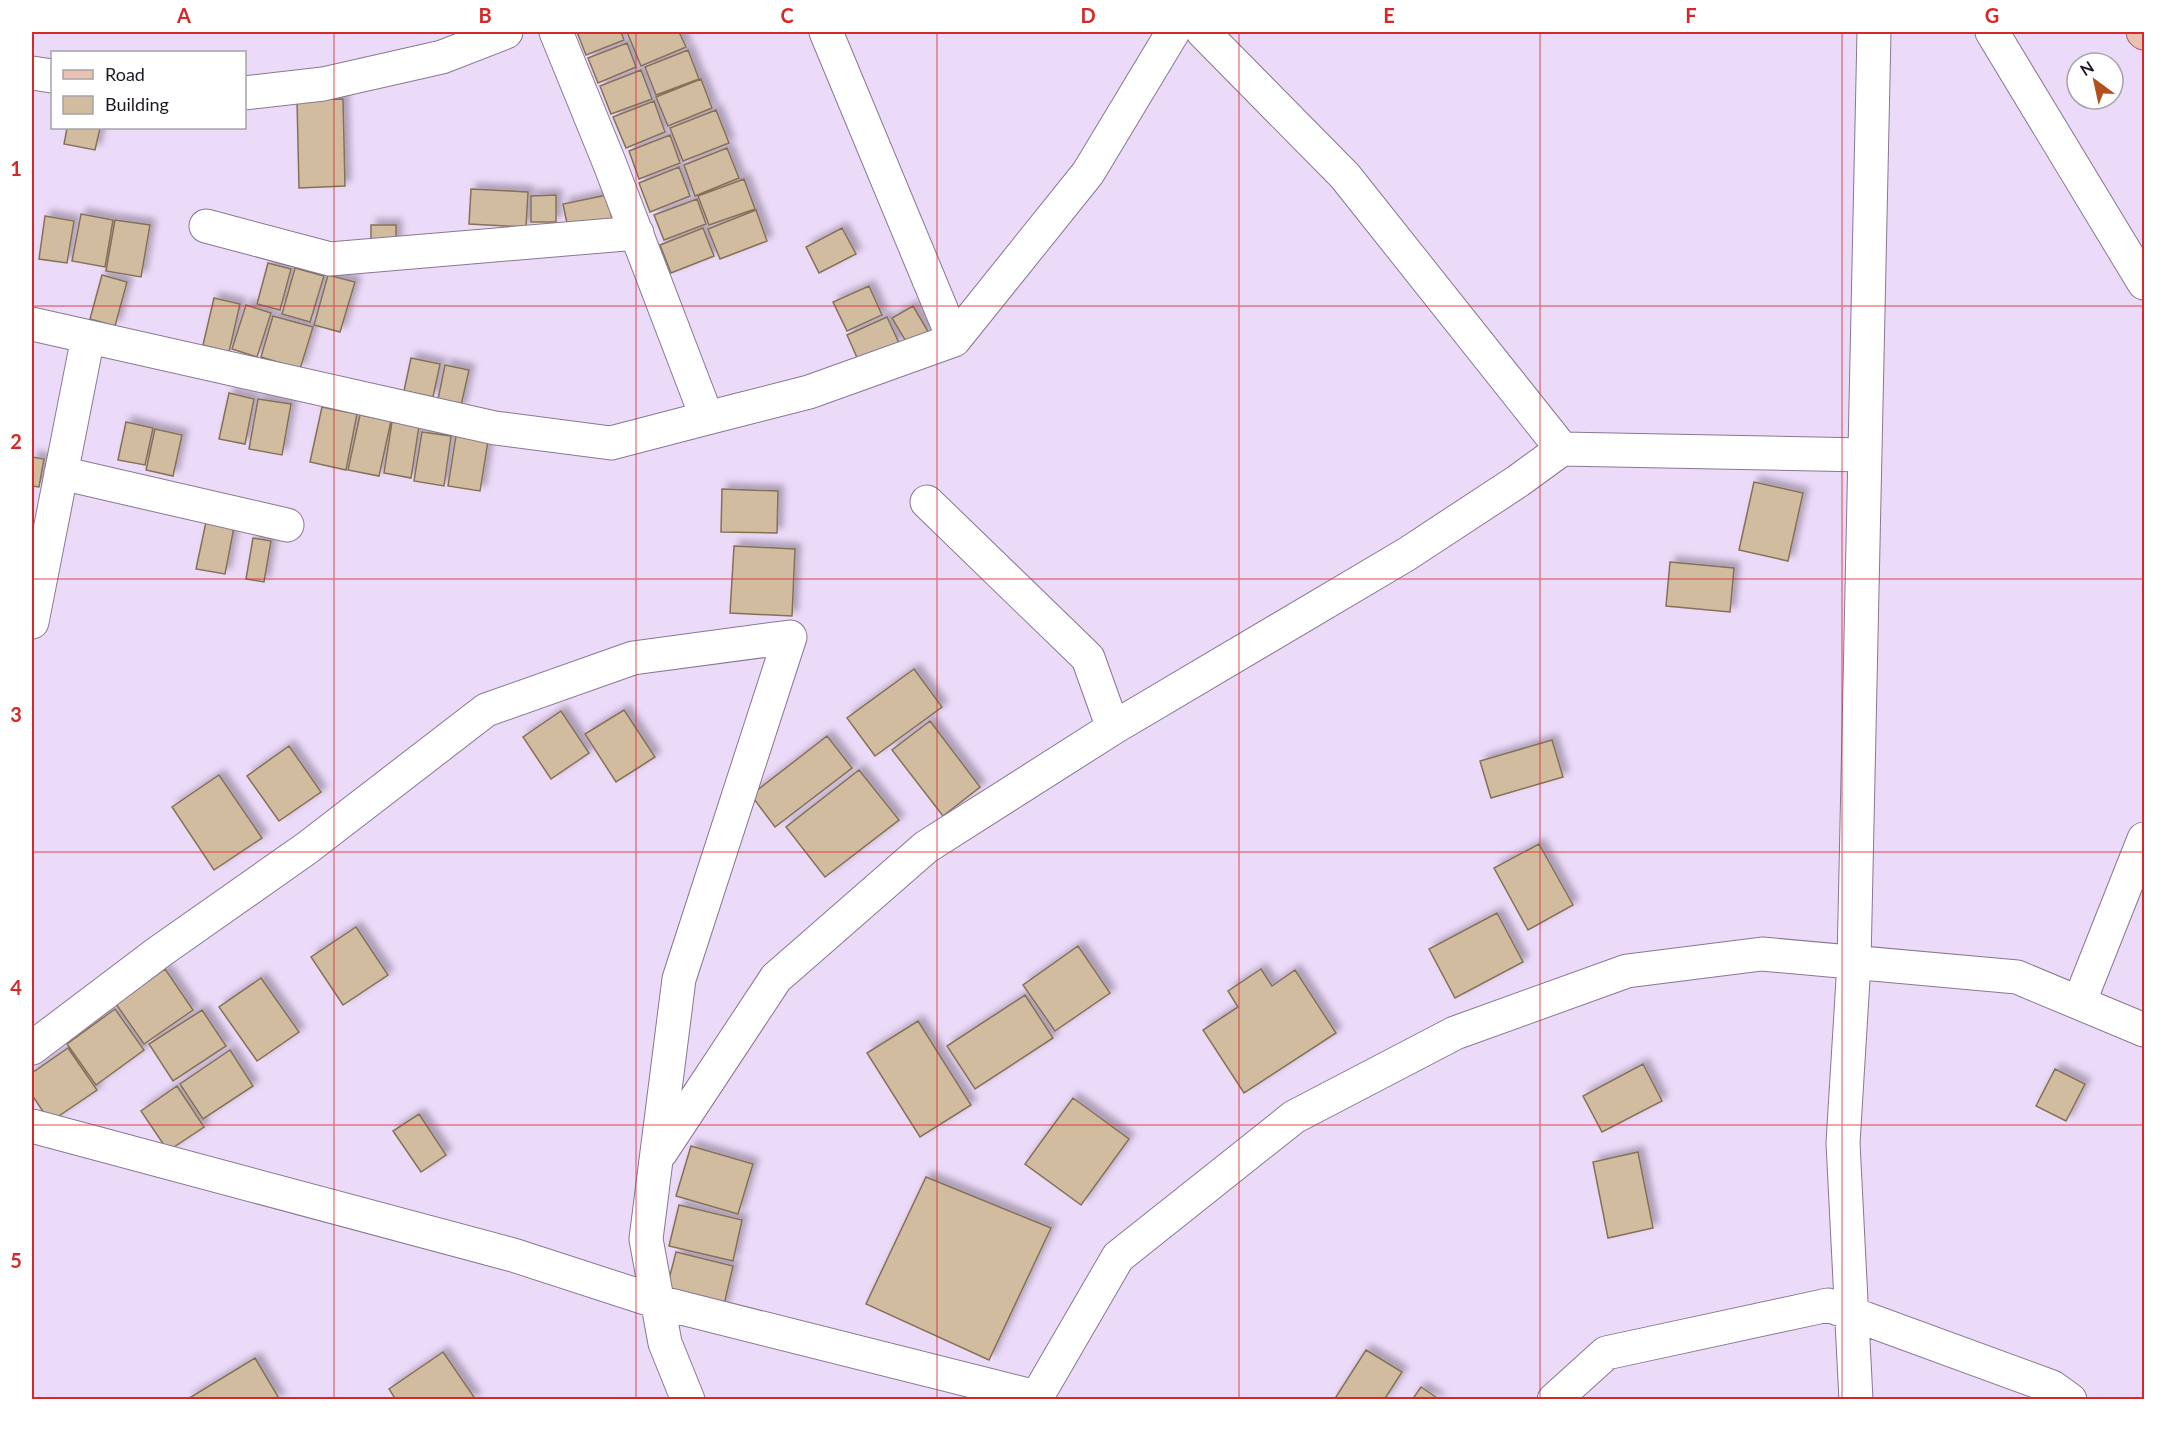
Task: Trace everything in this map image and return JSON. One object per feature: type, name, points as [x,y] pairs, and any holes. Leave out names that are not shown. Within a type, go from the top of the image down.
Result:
[{"type":"street","points":[[246,93],[323,84],[441,57],[506,32]]},
{"type":"street","points":[[556,32],[637,232],[707,418]]},
{"type":"street","points":[[826,32],[954,340]]},
{"type":"street","points":[[32,324],[495,428],[611,443],[809,392],[954,340],[1088,173],[1173,32]]},
{"type":"street","points":[[1203,32],[1345,176],[1562,449]]},
{"type":"street","points":[[1856,1400],[1843,1143],[1854,963],[1874,32]]},
{"type":"street","points":[[1992,32],[2145,284]]},
{"type":"street","points":[[32,73],[51,76]]},
{"type":"street","points":[[206,226],[330,259],[637,232]]},
{"type":"street","points":[[32,622],[88,337]]},
{"type":"street","points":[[657,1159],[776,978],[926,847],[1113,728],[1407,554],[1518,481],[1562,449],[1865,455]]},
{"type":"street","points":[[61,473],[287,525]]},
{"type":"street","points":[[927,502],[1088,658],[1113,728]]},
{"type":"street","points":[[32,1048],[159,952],[307,848],[486,710],[633,658],[790,637],[679,979],[646,1239],[665,1343],[688,1400]]},
{"type":"street","points":[[2079,1003],[2145,839]]},
{"type":"street","points":[[32,1126],[513,1255],[658,1302],[1035,1398],[1118,1257],[1294,1117],[1455,1033],[1627,971],[1762,954],[2017,977],[2145,1030]]},
{"type":"street","points":[[1554,1400],[1606,1353],[1828,1305],[2052,1387],[2070,1400]]},
{"type":"building","points":[[577,32],[621,32],[624,40],[586,55]]},
{"type":"building","points":[[627,32],[679,32],[686,47],[641,66]]},
{"type":"building","points":[[627,43],[636,67],[598,83],[588,58]]},
{"type":"building","points":[[688,50],[699,79],[656,95],[645,67]]},
{"type":"building","points":[[641,70],[652,99],[611,114],[600,86]]},
{"type":"building","points":[[701,79],[712,108],[668,126],[656,97]]},
{"type":"building","points":[[343,99],[345,186],[299,188],[297,100]]},
{"type":"building","points":[[654,101],[665,132],[626,148],[613,117]]},
{"type":"building","points":[[716,110],[729,143],[683,161],[670,128]]},
{"type":"building","points":[[67,129],[100,129],[95,150],[64,144]]},
{"type":"building","points":[[670,135],[680,163],[639,179],[629,151]]},
{"type":"building","points":[[727,148],[739,178],[695,196],[684,165]]},
{"type":"building","points":[[679,167],[690,196],[650,212],[639,183]]},
{"type":"building","points":[[744,179],[755,209],[709,225],[698,196]]},
{"type":"building","points":[[471,189],[528,192],[526,227],[469,224]]},
{"type":"building","points":[[556,195],[556,222],[531,222],[531,196]]},
{"type":"building","points":[[607,195],[612,219],[568,228],[563,204]]},
{"type":"building","points":[[697,199],[706,224],[664,240],[654,215]]},
{"type":"building","points":[[756,210],[767,241],[720,259],[708,229]]},
{"type":"building","points":[[81,214],[113,220],[105,267],[72,261]]},
{"type":"building","points":[[45,216],[74,221],[67,263],[39,259]]},
{"type":"building","points":[[115,220],[150,225],[141,277],[106,271]]},
{"type":"building","points":[[371,225],[396,225],[396,267],[371,267]]},
{"type":"building","points":[[703,228],[714,256],[671,273],[660,245]]},
{"type":"building","points":[[842,228],[856,254],[819,273],[806,247]]},
{"type":"building","points":[[268,263],[291,269],[280,310],[257,304]]},
{"type":"building","points":[[295,268],[324,276],[310,322],[282,314]]},
{"type":"building","points":[[102,275],[127,282],[115,326],[90,319]]},
{"type":"building","points":[[328,275],[355,282],[340,332],[314,325]]},
{"type":"building","points":[[869,286],[882,315],[847,331],[833,302]]},
{"type":"building","points":[[214,298],[240,304],[229,352],[203,345]]},
{"type":"building","points":[[246,305],[271,313],[257,357],[232,349]]},
{"type":"building","points":[[913,306],[929,333],[908,345],[892,318]]},
{"type":"building","points":[[273,316],[313,327],[300,369],[261,357]]},
{"type":"building","points":[[887,317],[899,343],[859,362],[847,335]]},
{"type":"building","points":[[411,358],[440,364],[433,397],[404,391]]},
{"type":"building","points":[[445,365],[469,370],[460,410],[437,404]]},
{"type":"building","points":[[229,393],[254,399],[245,444],[219,439]]},
{"type":"building","points":[[258,399],[291,404],[282,455],[249,449]]},
{"type":"building","points":[[322,407],[357,414],[346,470],[310,462]]},
{"type":"building","points":[[360,415],[391,421],[379,476],[348,470]]},
{"type":"building","points":[[126,422],[153,428],[145,465],[118,460]]},
{"type":"building","points":[[392,422],[419,426],[411,478],[384,473]]},
{"type":"building","points":[[155,429],[182,435],[173,476],[146,470]]},
{"type":"building","points":[[422,432],[451,436],[444,486],[414,481]]},
{"type":"building","points":[[456,436],[488,441],[480,491],[448,486]]},
{"type":"building","points":[[32,457],[44,459],[39,487],[32,486]]},
{"type":"building","points":[[1754,482],[1803,493],[1788,561],[1739,550]]},
{"type":"building","points":[[722,489],[778,491],[777,533],[721,532]]},
{"type":"building","points":[[206,522],[234,527],[225,574],[196,569]]},
{"type":"building","points":[[253,538],[271,541],[264,582],[246,579]]},
{"type":"building","points":[[734,546],[795,549],[792,616],[730,613]]},
{"type":"building","points":[[1670,562],[1734,568],[1730,612],[1666,606]]},
{"type":"building","points":[[914,669],[942,707],[875,756],[847,718]]},
{"type":"building","points":[[624,710],[655,757],[616,782],[585,734]]},
{"type":"building","points":[[561,711],[589,753],[551,779],[523,737]]},
{"type":"building","points":[[930,721],[980,787],[943,816],[892,750]]},
{"type":"building","points":[[827,736],[852,768],[775,827],[751,795]]},
{"type":"building","points":[[1552,740],[1563,777],[1491,798],[1480,761]]},
{"type":"building","points":[[289,746],[321,792],[279,821],[247,776]]},
{"type":"building","points":[[859,770],[899,820],[825,877],[786,827]]},
{"type":"building","points":[[219,775],[262,838],[214,870],[172,807]]},
{"type":"building","points":[[1539,844],[1573,905],[1528,930],[1494,868]]},
{"type":"building","points":[[1497,913],[1523,962],[1455,998],[1429,949]]},
{"type":"building","points":[[356,927],[388,975],[343,1005],[311,957]]},
{"type":"building","points":[[1078,946],[1110,993],[1055,1031],[1023,985]]},
{"type":"building","points":[[165,969],[193,1010],[144,1044],[116,1004]]},
{"type":"building","points":[[1261,969],[1272,986],[1295,970],[1336,1033],[1244,1093],[1203,1030],[1238,1007],[1228,991]]},
{"type":"building","points":[[261,978],[299,1032],[257,1061],[219,1007]]},
{"type":"building","points":[[1025,995],[1053,1038],[975,1089],[947,1046]]},
{"type":"building","points":[[115,1009],[144,1050],[96,1085],[67,1044]]},
{"type":"building","points":[[202,1010],[226,1046],[173,1081],[149,1044]]},
{"type":"building","points":[[918,1021],[971,1105],[920,1137],[867,1053]]},
{"type":"building","points":[[68,1048],[97,1090],[50,1122],[32,1095],[32,1073]]},
{"type":"building","points":[[230,1050],[253,1086],[203,1119],[180,1084]]},
{"type":"building","points":[[1643,1064],[1662,1101],[1602,1132],[1583,1096]]},
{"type":"building","points":[[2055,1069],[2085,1084],[2066,1121],[2036,1106]]},
{"type":"building","points":[[177,1086],[204,1127],[168,1151],[141,1111]]},
{"type":"building","points":[[1073,1098],[1129,1139],[1081,1205],[1025,1164]]},
{"type":"building","points":[[419,1114],[446,1155],[421,1172],[393,1131]]},
{"type":"building","points":[[691,1146],[753,1164],[738,1214],[676,1196]]},
{"type":"building","points":[[1638,1152],[1653,1228],[1608,1238],[1593,1162]]},
{"type":"building","points":[[926,1177],[1051,1228],[989,1360],[866,1304]]},
{"type":"building","points":[[679,1205],[742,1220],[733,1261],[669,1246]]},
{"type":"building","points":[[676,1252],[733,1266],[723,1309],[665,1295]]},
{"type":"building","points":[[1366,1350],[1402,1372],[1384,1400],[1334,1400]]},
{"type":"building","points":[[443,1352],[476,1400],[396,1400],[389,1389]]},
{"type":"building","points":[[255,1358],[280,1400],[186,1400]]},
{"type":"building","points":[[1421,1387],[1440,1400],[1412,1400]]}]
